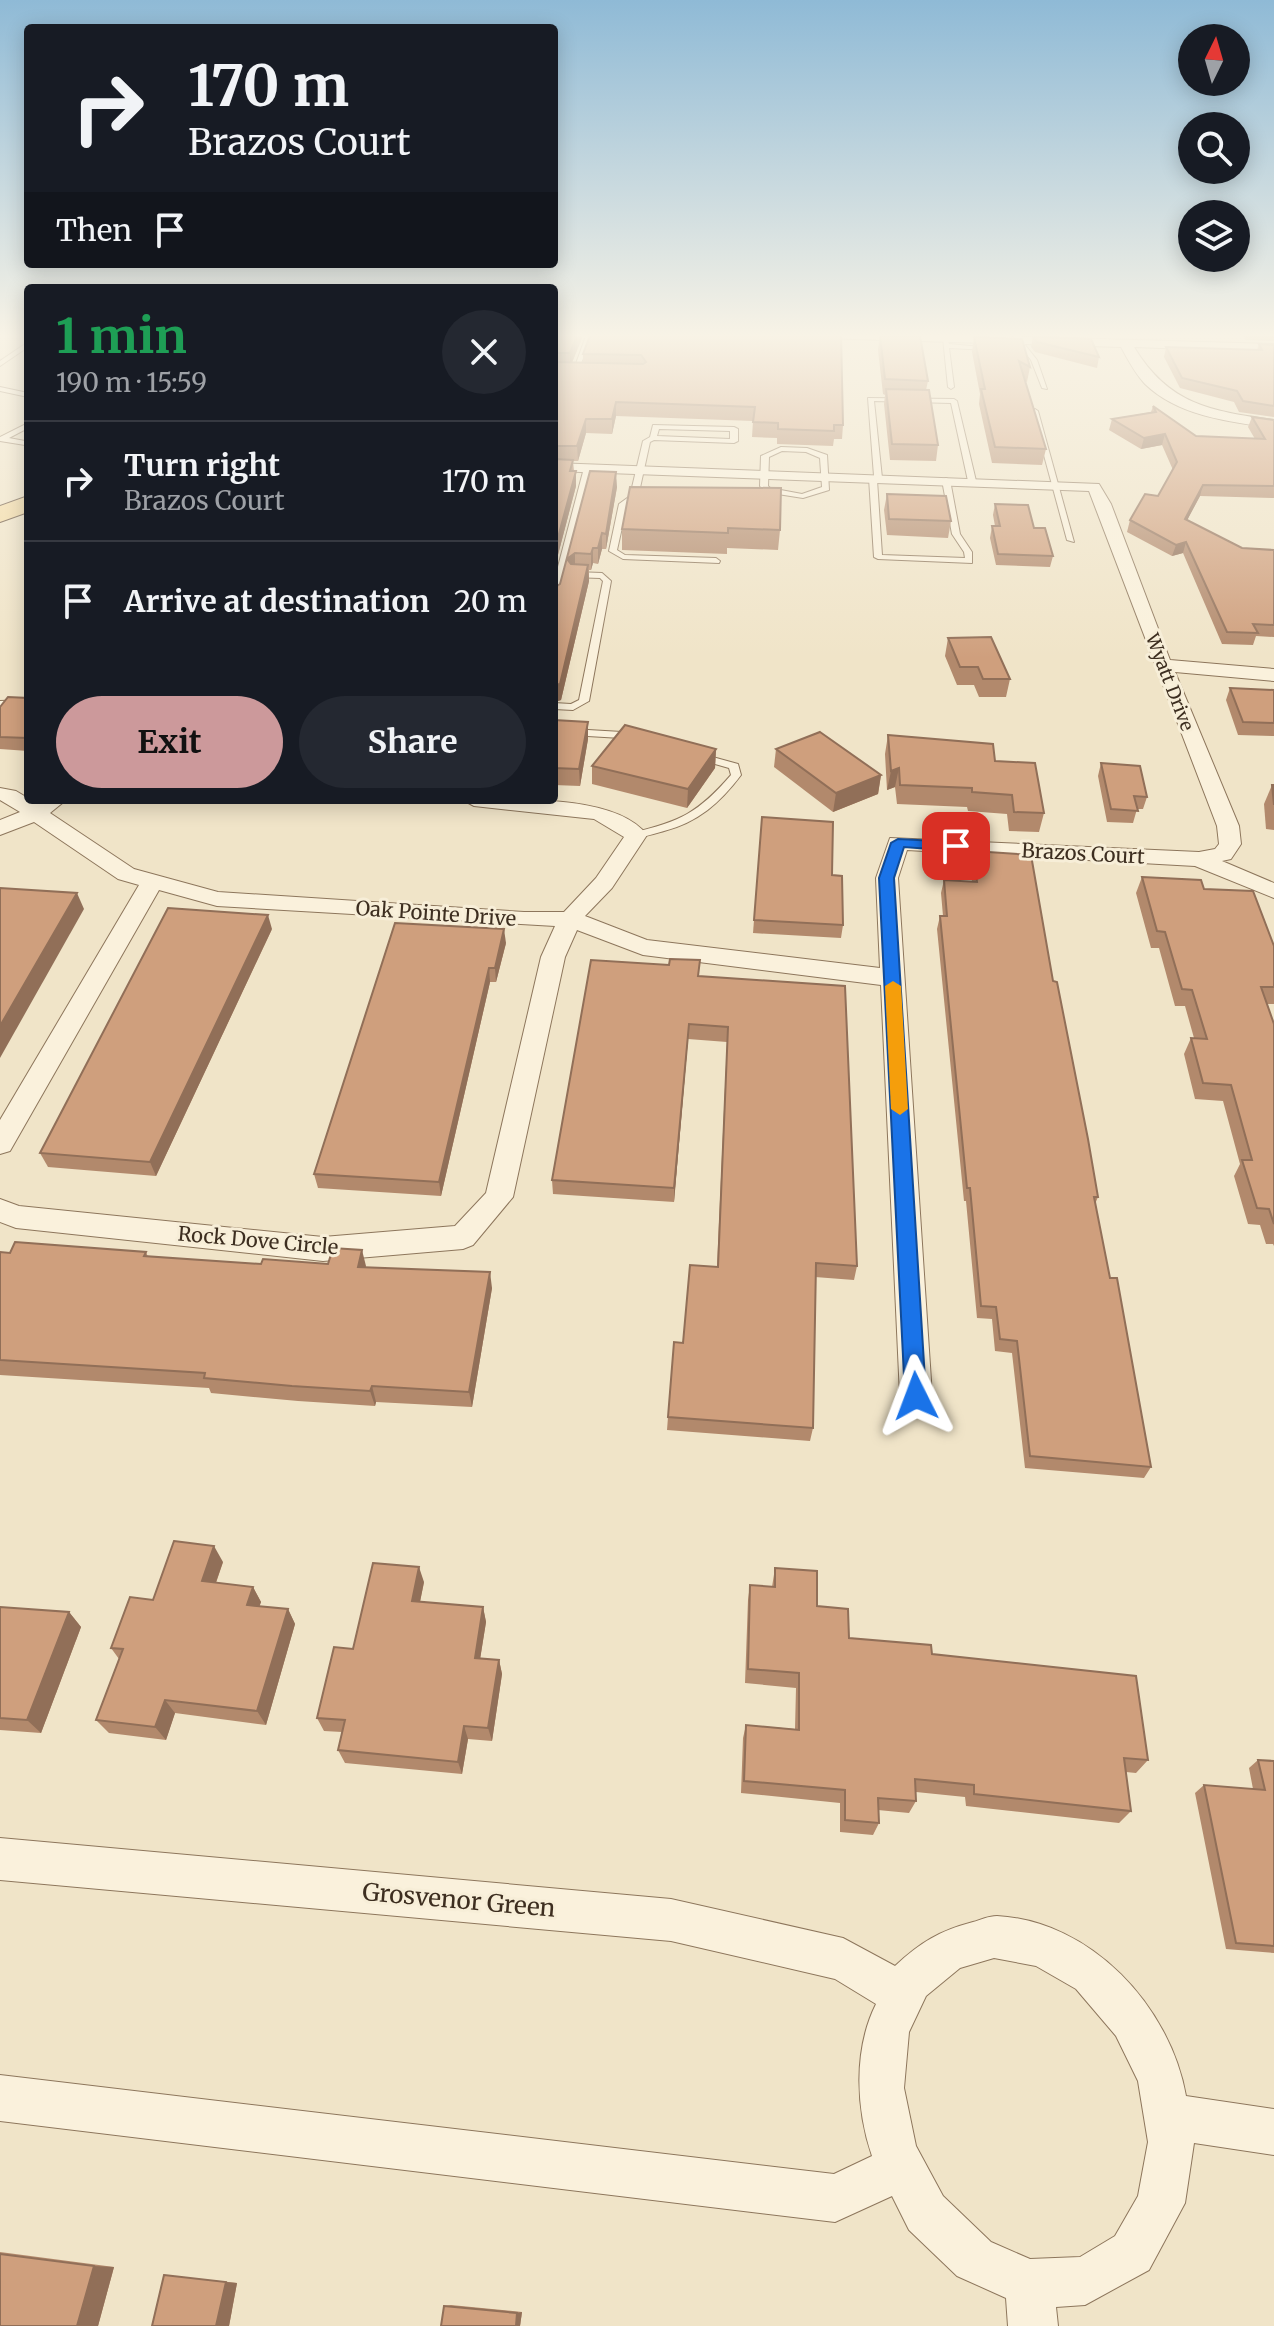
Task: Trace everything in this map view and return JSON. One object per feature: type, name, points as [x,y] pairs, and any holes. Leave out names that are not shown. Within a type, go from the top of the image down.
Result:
[{"type":"street","points":[[558,467],[639,470],[694,478],[764,474],[1058,484]]},
{"type":"street","name":"Wyatt Drive","points":[[1058,484],[1094,487],[1103,504],[1228,826],[1230,844],[1223,854],[1199,859]]},
{"type":"street","points":[[1163,665],[1274,675]]},
{"type":"street","name":"Oak Pointe Drive","points":[[0,794],[24,799]]},
{"type":"street","points":[[512,804],[599,813],[636,835]]},
{"type":"street","points":[[0,828],[46,806]]},
{"type":"street","name":"Oak Pointe Drive","points":[[46,806],[126,874],[217,899],[524,919],[570,919],[643,947],[892,978]]},
{"type":"street","name":"Rock Dove Circle","points":[[0,1210],[16,1217],[323,1249],[463,1237],[499,1197],[553,957],[570,919],[604,883],[636,835]]},
{"type":"street","name":"Brazos Court","points":[[916,1396],[887,878],[898,843],[1199,859]]},
{"type":"street","points":[[1199,859],[1274,891]]},
{"type":"street","points":[[0,1144],[153,881]]},
{"type":"street","name":"Grosvenor Green","points":[[0,1859],[671,1920],[843,1959],[903,1996]]},
{"type":"street","points":[[994,1937],[1043,1946],[1091,1974],[1132,2020],[1160,2078],[1166,2116],[1171,2142],[1161,2203],[1132,2253],[1085,2281],[1032,2305],[974,2259],[926,2213],[901,2167],[894,2152],[881,2088],[887,2029],[911,1981],[948,1950],[994,1937]]},
{"type":"street","points":[[0,2098],[835,2198],[901,2167]]},
{"type":"street","points":[[1166,2116],[1274,2132]]},
{"type":"lane","points":[[15,442],[22,443]]},
{"type":"lane","points":[[634,497],[647,442]]},
{"type":"lane","points":[[873,442],[878,557],[969,561],[968,552],[956,534],[946,480]]},
{"type":"lane","points":[[963,442],[972,481]]},
{"type":"lane","points":[[1045,442],[1071,540]]},
{"type":"lane","points":[[764,474],[765,456],[781,449],[807,450],[824,457],[825,476]]},
{"type":"lane","points":[[559,562],[588,468]]},
{"type":"lane","points":[[647,498],[634,497],[623,504],[613,551],[623,557],[716,561]]},
{"type":"lane","points":[[558,706],[573,707],[584,701],[607,581],[602,576],[575,575]]},
{"type":"lane","points":[[0,704],[24,703]]},
{"type":"lane","points":[[558,731],[622,735],[650,743]]},
{"type":"lane","points":[[636,835],[682,824],[710,807],[736,775],[734,766],[692,754]]},
{"type":"building","points":[[558,442],[578,442],[577,446],[558,446]]},
{"type":"building","points":[[892,442],[937,442],[938,445],[892,444]]},
{"type":"building","points":[[994,442],[1044,442],[1046,449],[995,447]]},
{"type":"building","points":[[1168,442],[1274,442],[1274,486],[1203,485],[1185,519],[1242,548],[1274,550],[1274,625],[1253,624],[1258,633],[1227,632],[1186,542],[1176,545],[1130,520],[1145,494],[1158,496],[1177,462]]},
{"type":"building","points":[[558,459],[573,460],[570,471],[576,471],[558,537]]},
{"type":"building","points":[[590,471],[616,472],[606,534],[602,533],[598,548],[593,548],[591,554],[575,553],[567,559],[571,564],[588,565],[558,684],[560,584]]},
{"type":"building","points":[[630,487],[781,488],[780,530],[728,528],[728,533],[622,529]]},
{"type":"building","points":[[887,494],[946,496],[951,521],[889,519]]},
{"type":"building","points":[[995,504],[1028,505],[1034,528],[1045,528],[1053,556],[998,554],[992,526],[1000,526]]},
{"type":"building","points":[[991,637],[1010,679],[983,679],[978,667],[960,667],[948,638]]},
{"type":"building","points":[[1230,688],[1274,690],[1274,723],[1243,722]]},
{"type":"building","points":[[8,697],[24,698],[24,738],[0,737],[0,707]]},
{"type":"building","points":[[558,720],[588,722],[579,769],[558,768]]},
{"type":"building","points":[[625,725],[716,749],[688,789],[592,766]]},
{"type":"building","points":[[820,732],[881,775],[836,793],[776,749]]},
{"type":"building","points":[[888,735],[993,744],[995,761],[1035,763],[1044,813],[1014,812],[1012,795],[972,792],[972,788],[900,785],[899,768],[891,771]]},
{"type":"building","points":[[1101,763],[1140,766],[1147,797],[1134,796],[1138,811],[1111,809]]},
{"type":"building","points":[[762,817],[833,822],[832,875],[842,876],[843,925],[754,920]]},
{"type":"building","points":[[973,851],[1031,855],[1053,981],[1057,982],[1088,1139],[1098,1197],[1094,1197],[1110,1278],[1117,1278],[1151,1467],[1030,1456],[1017,1341],[1000,1339],[996,1307],[981,1306],[940,916],[947,916],[944,880],[977,882]]},
{"type":"building","points":[[1142,877],[1201,880],[1204,889],[1253,891],[1274,946],[1274,987],[1261,987],[1274,1024],[1274,1224],[1269,1209],[1257,1208],[1242,1160],[1252,1160],[1231,1085],[1203,1083],[1191,1038],[1207,1039],[1192,990],[1182,989],[1165,932],[1157,931]]},
{"type":"building","points":[[0,888],[77,893],[0,1026]]},
{"type":"building","points":[[168,908],[268,915],[150,1162],[40,1153]]},
{"type":"building","points":[[395,923],[504,929],[495,968],[489,968],[439,1182],[314,1174]]},
{"type":"building","points":[[670,959],[700,960],[698,976],[845,986],[857,1266],[816,1263],[813,1428],[668,1417],[674,1342],[683,1343],[690,1265],[718,1267],[728,1027],[689,1024],[674,1188],[552,1180],[591,960],[669,965]]},
{"type":"building","points":[[15,1242],[146,1252],[144,1256],[261,1264],[263,1259],[328,1264],[333,1248],[362,1250],[358,1267],[490,1272],[469,1392],[372,1386],[370,1391],[292,1386],[204,1378],[205,1373],[0,1360],[0,1252],[10,1253]]},
{"type":"building","points":[[174,1541],[214,1546],[202,1581],[253,1587],[247,1605],[288,1609],[257,1711],[165,1700],[155,1727],[96,1720],[123,1649],[111,1648],[130,1597],[153,1600]]},
{"type":"building","points":[[373,1563],[419,1567],[412,1601],[483,1607],[475,1658],[499,1660],[488,1728],[464,1726],[458,1762],[338,1750],[345,1720],[317,1718],[334,1647],[353,1649]]},
{"type":"building","points":[[775,1568],[817,1571],[817,1606],[848,1609],[849,1638],[931,1645],[932,1654],[1136,1676],[1148,1760],[1124,1758],[1131,1811],[974,1794],[974,1785],[915,1779],[916,1801],[878,1798],[879,1823],[845,1820],[845,1790],[744,1781],[746,1725],[799,1730],[799,1673],[748,1669],[750,1585],[775,1587]]},
{"type":"building","points":[[0,1607],[69,1612],[27,1720],[0,1718]]},
{"type":"building","points":[[1258,1760],[1274,1761],[1274,1946],[1236,1943],[1204,1785],[1265,1790]]},
{"type":"building","points":[[0,2254],[94,2266],[77,2326],[0,2326]]},
{"type":"building","points":[[164,2275],[226,2282],[216,2326],[152,2326]]},
{"type":"building","points":[[444,2306],[517,2313],[516,2326],[441,2326]]},
{"type":"slow traffic","points":[[893,986],[900,1109]]},
{"type":"route","points":[[916,1396],[887,878],[898,843],[956,846]]}]
